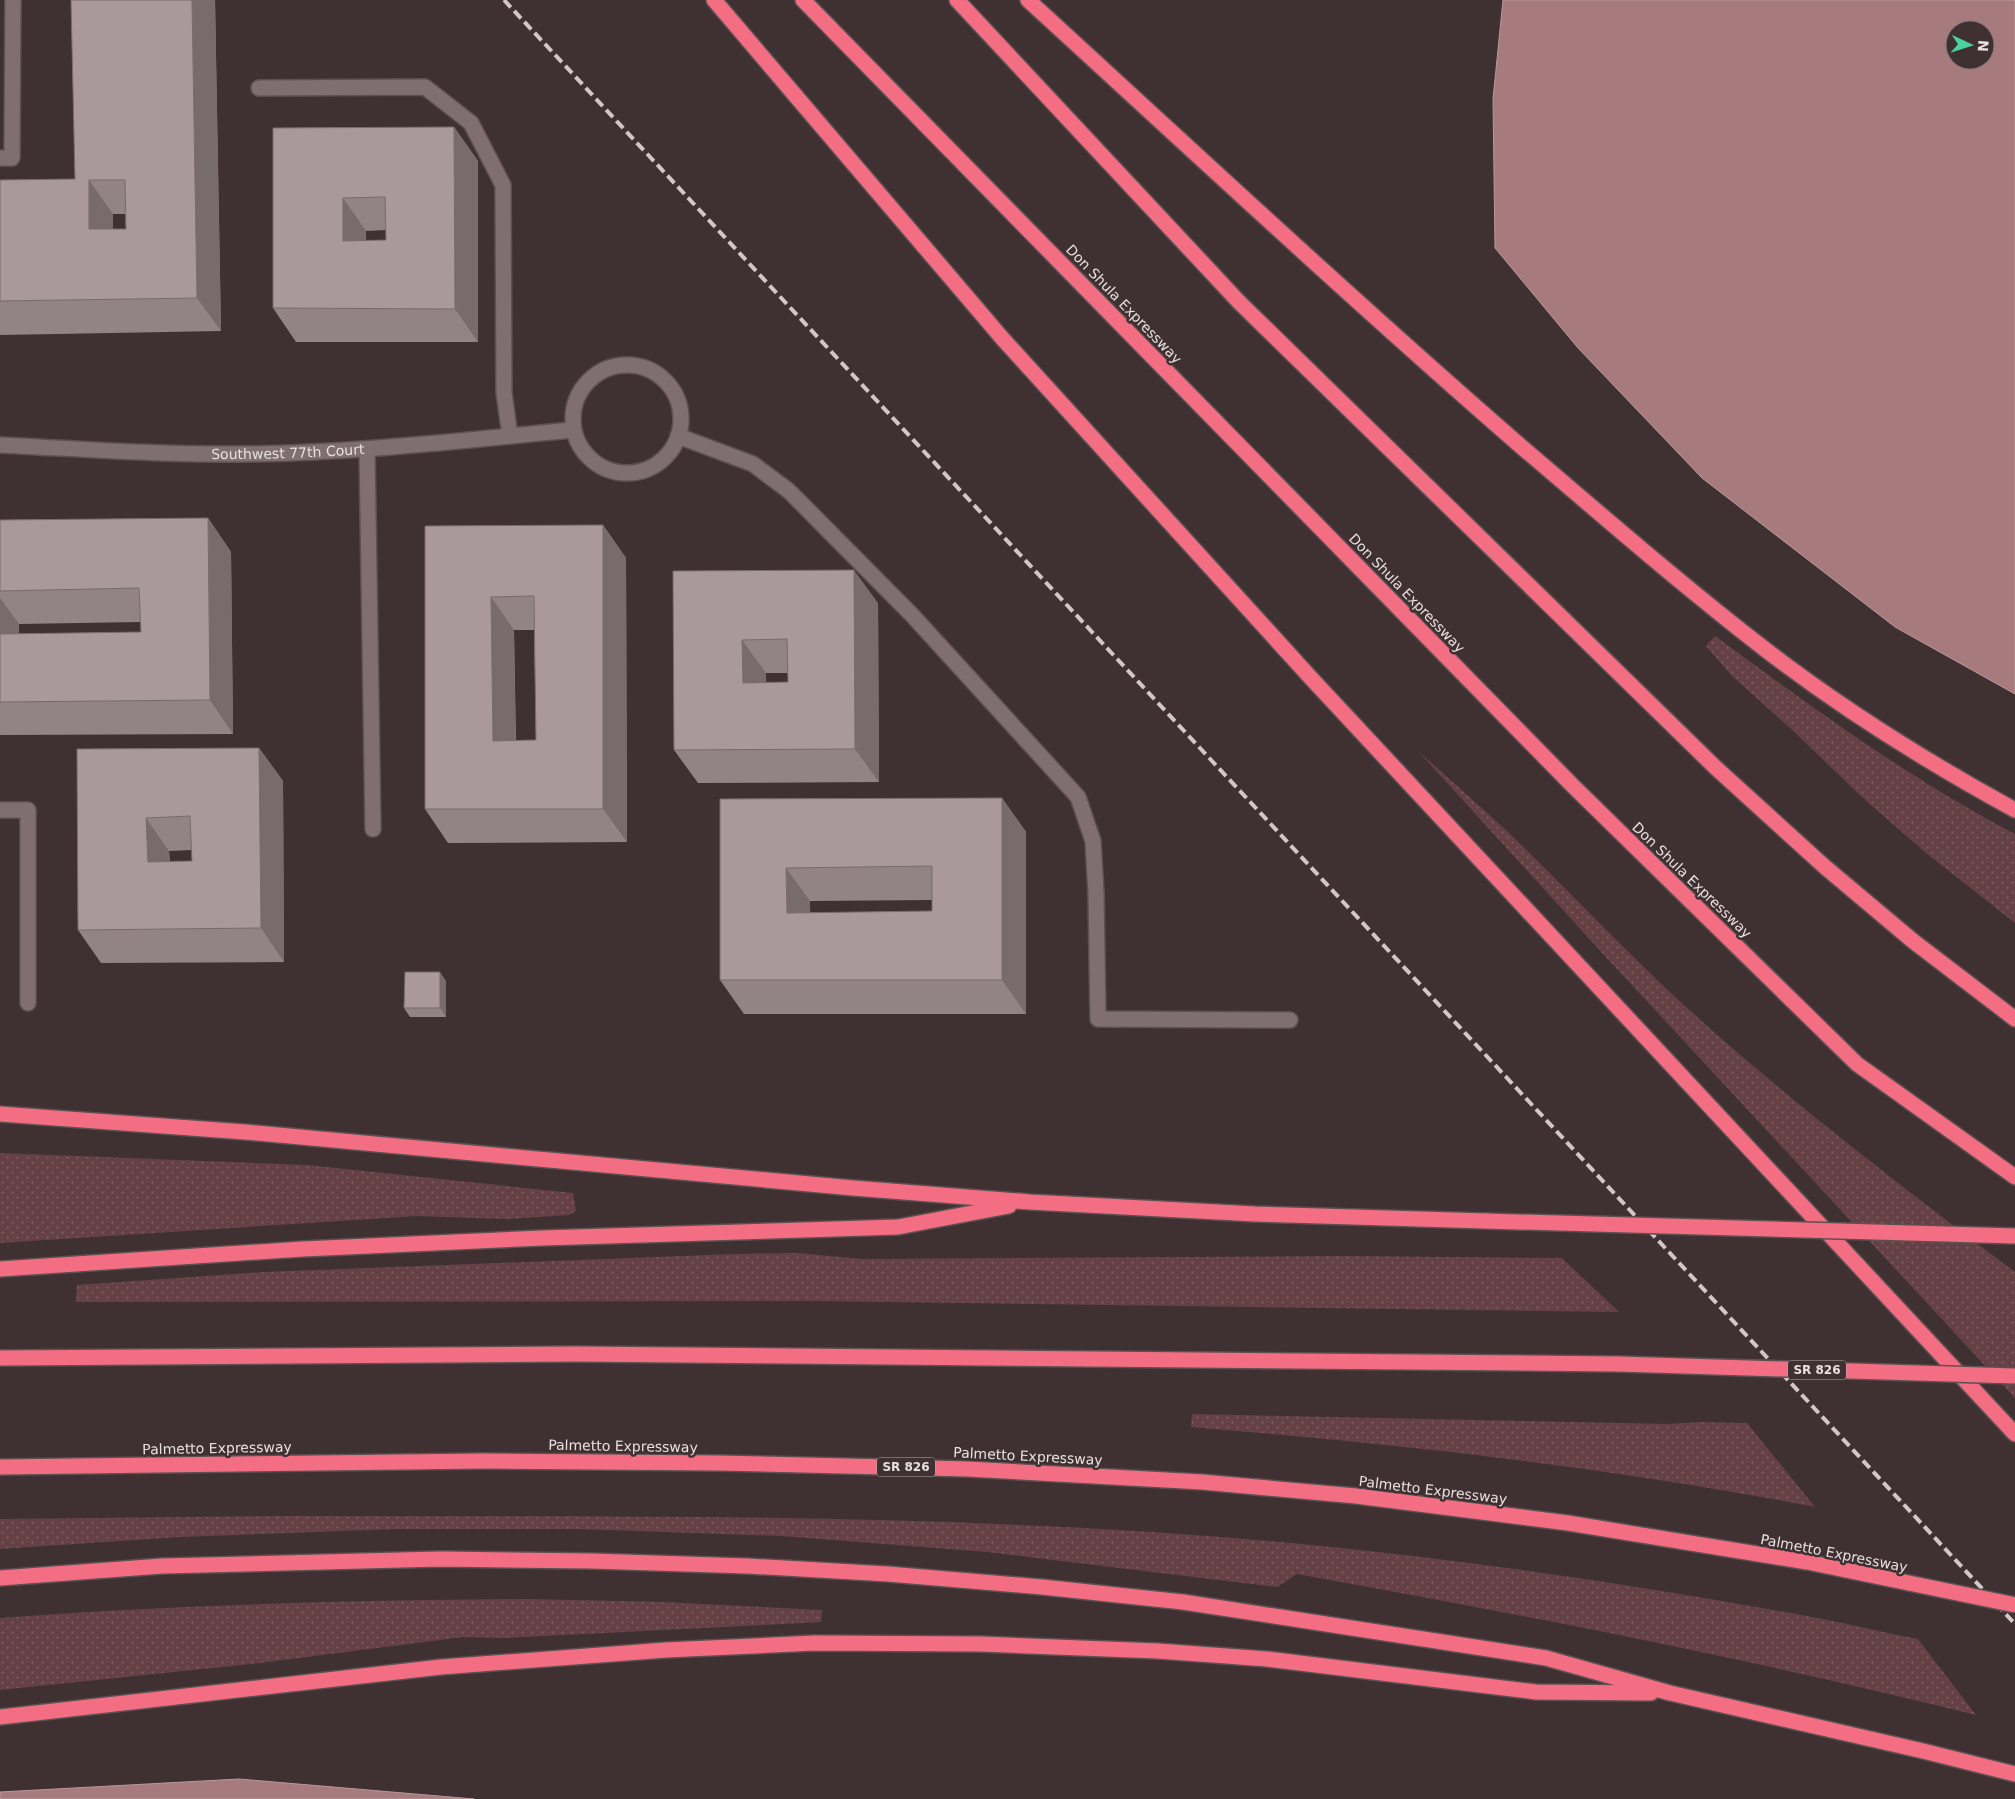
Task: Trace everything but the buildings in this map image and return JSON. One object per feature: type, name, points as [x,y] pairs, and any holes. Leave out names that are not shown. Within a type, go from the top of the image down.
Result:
[{"type":"highway","points":[[714,0],[1015,352],[1310,677],[2015,1434]]},
{"type":"highway","name":"Don Shula Expressway","points":[[803,0],[1573,786],[1850,1057],[2015,1177]]},
{"type":"highway","points":[[957,0],[1239,302],[1716,768],[1825,867],[1906,935],[2015,1019]]},
{"type":"highway","points":[[1028,0],[1320,268],[1634,543],[1767,651],[1841,703],[1917,754],[2015,810]]},
{"type":"highway","points":[[0,1114],[245,1132],[843,1188],[1030,1202],[1255,1214],[1486,1222],[2015,1236]]},
{"type":"highway","points":[[0,1269],[302,1249],[542,1238],[898,1227],[1030,1202]]},
{"type":"highway","name":"SR 826","points":[[0,1358],[576,1354],[1090,1358],[1619,1364],[2015,1376]]},
{"type":"highway","name":"Palmetto Expressway","points":[[0,1467],[484,1461],[718,1463],[968,1468],[1202,1482],[1356,1496],[1568,1524],[1807,1562],[2015,1605]]},
{"type":"highway","points":[[0,1578],[162,1566],[440,1559],[708,1565],[888,1574],[1042,1587],[1183,1602],[1546,1658],[1670,1693],[1923,1750],[2009,1772]]},
{"type":"highway","points":[[0,1718],[450,1666],[666,1650],[815,1643],[981,1644],[1158,1651],[1267,1659],[1536,1692],[1670,1693]]},
{"type":"street","points":[[0,158],[12,158],[13,0]]},
{"type":"street","points":[[259,88],[426,87],[471,123],[503,185],[504,393],[510,436]]},
{"type":"street","points":[[620,364],[639,365],[656,372],[669,384],[678,400],[681,418],[678,436],[670,452],[657,464],[641,472],[623,474],[606,470],[591,460],[579,447],[573,430],[572,412],[578,394],[588,379],[603,369],[620,364]]},
{"type":"street","name":"Southwest 77th Court","points":[[0,445],[156,453],[246,454],[367,449],[573,430]]},
{"type":"street","points":[[678,436],[754,464],[789,491],[912,615],[1078,797],[1093,841],[1096,893],[1098,1019],[1290,1020]]},
{"type":"street","points":[[367,449],[373,829]]},
{"type":"street","points":[[0,810],[28,810],[28,1003]]},
{"type":"shaded area","points":[[1503,0],[2015,0],[2015,694],[1895,627],[1702,478],[1578,348],[1495,248],[1493,99]]},
{"type":"shaded area","points":[[1715,636],[1861,741],[1975,812],[2015,834],[2015,923],[1926,853],[1864,799],[1789,727],[1732,676],[1706,646]]},
{"type":"shaded area","points":[[1418,751],[1507,831],[1640,964],[1766,1077],[2015,1272],[2015,1398],[1604,955]]},
{"type":"shaded area","points":[[0,1153],[307,1165],[573,1193],[576,1211],[569,1215],[508,1219],[417,1216],[0,1243]]},
{"type":"shaded area","points":[[798,1253],[862,1259],[1349,1256],[1562,1258],[1619,1312],[815,1301],[76,1302],[77,1285],[264,1272]]},
{"type":"shaded area","points":[[1192,1414],[1670,1424],[1699,1422],[1747,1423],[1815,1507],[1660,1480],[1504,1458],[1191,1427]]},
{"type":"shaded area","points":[[289,1516],[791,1518],[916,1521],[1167,1533],[1292,1543],[1425,1557],[1558,1575],[1690,1596],[1822,1619],[1918,1639],[1976,1715],[1807,1675],[1638,1639],[1468,1605],[1297,1574],[1277,1587],[987,1552],[782,1536],[579,1529],[396,1529],[180,1537],[0,1549],[0,1519]]},
{"type":"shaded area","points":[[528,1599],[662,1602],[822,1610],[821,1622],[504,1638],[463,1637],[260,1663],[0,1690],[0,1618],[264,1604]]},
{"type":"shaded area","points":[[239,1779],[474,1799],[0,1799],[0,1792]]},
{"type":"railway","points":[[504,0],[2015,1624]]}]
